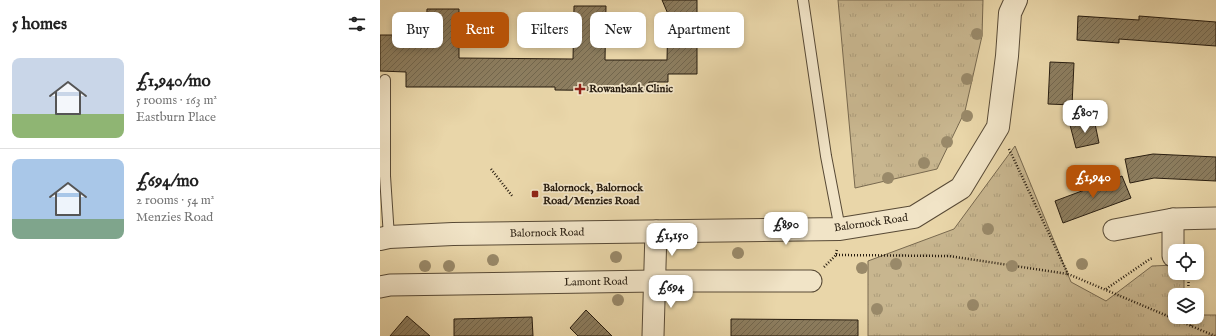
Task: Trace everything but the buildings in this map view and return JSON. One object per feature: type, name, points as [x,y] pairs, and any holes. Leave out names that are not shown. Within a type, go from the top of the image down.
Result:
[{"type":"street","name":"Balornock Road","points":[[384,238],[454,234],[840,229],[914,217],[961,188],[998,127],[1007,56],[1010,13],[1016,0]]},
{"type":"street","points":[[1114,230],[1173,219],[1216,218]]},
{"type":"street","points":[[1173,219],[1173,244]]},
{"type":"street","points":[[653,336],[656,231]]},
{"type":"street","name":"Lamont Road","points":[[380,287],[390,285],[655,281],[811,281]]},
{"type":"lane","points":[[804,0],[826,156],[840,229]]},
{"type":"lane","points":[[384,238],[382,177],[385,80]]},
{"type":"path","points":[[998,127],[1068,274]]},
{"type":"path","points":[[491,169],[513,197]]},
{"type":"path","points":[[811,281],[836,255],[840,229]]},
{"type":"path","points":[[836,255],[949,256],[1068,274],[1215,336]]},
{"type":"path","points":[[1106,290],[1150,259],[1168,257]]},
{"type":"green space","points":[[838,0],[983,0],[982,36],[965,111],[937,169],[855,188]]},
{"type":"green space","points":[[1015,146],[1071,282],[1106,301],[1152,266],[1168,265],[1168,280],[1184,280],[1184,288],[1168,288],[1168,324],[1204,324],[1204,315],[1216,315],[1216,336],[868,336],[868,261],[954,229]]},
{"type":"place","name":"Rowanbank Clinic","points":[[580,89]]},
{"type":"place","name":"Balornock, Balornock Road/ Menzies Road","points":[[535,194]]}]
